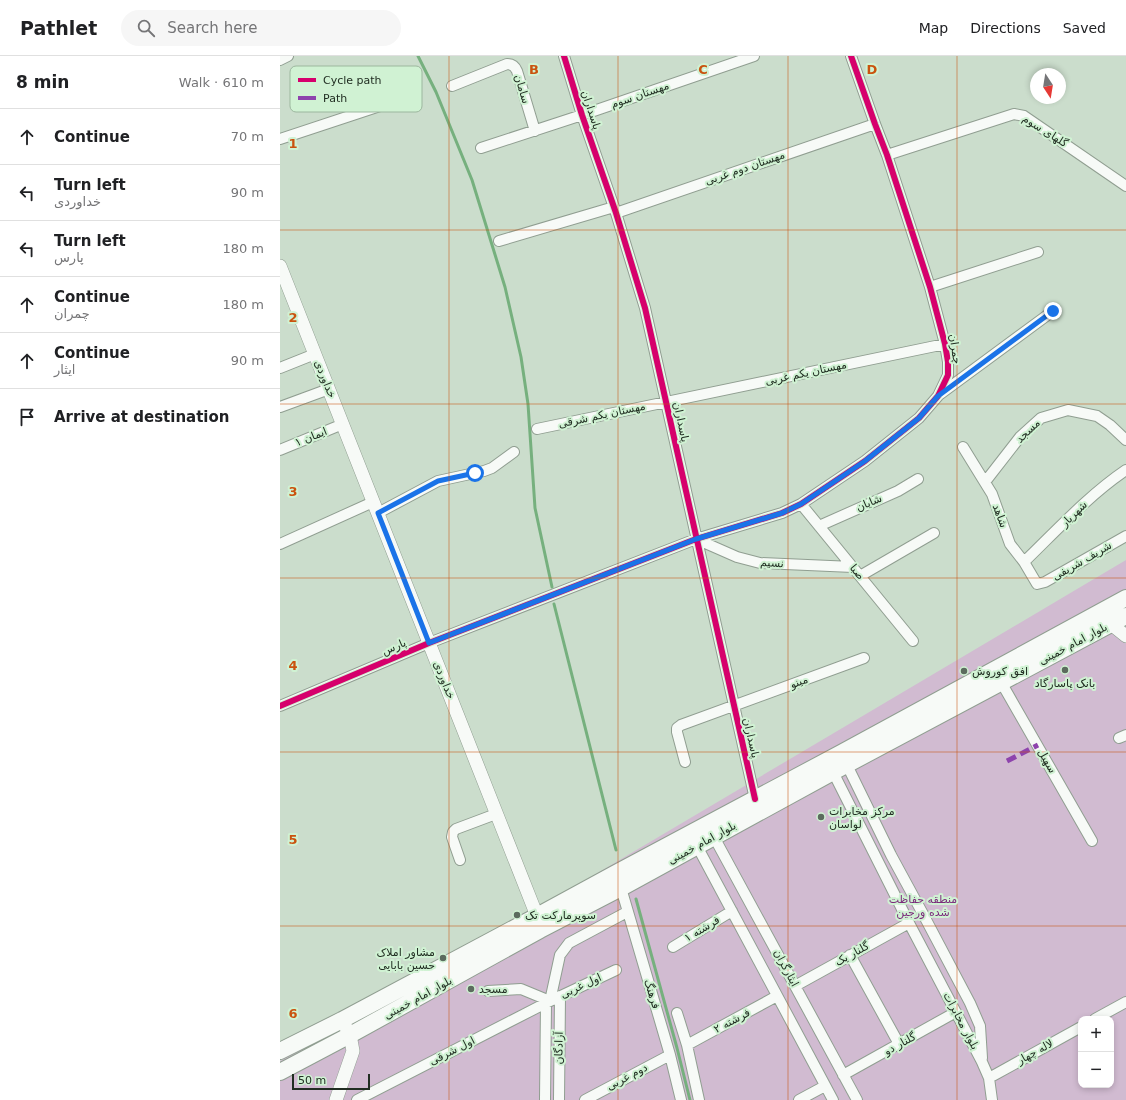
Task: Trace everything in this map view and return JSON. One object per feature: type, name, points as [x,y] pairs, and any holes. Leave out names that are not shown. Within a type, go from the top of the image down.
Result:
[{"type":"main road","name":"بلوار امام خمینی","points":[[844,759],[1126,598]]},
{"type":"main road","name":"بلوار امام خمینی","points":[[280,1051],[342,1020],[755,798],[830,766],[1001,682],[1126,616]]},
{"type":"main road","name":"بلوار امام خمینی","points":[[280,1072],[714,837],[830,766]]},
{"type":"street","points":[[280,60],[288,56]]},
{"type":"street","name":"پاسداران","points":[[564,56],[582,115],[615,210],[645,308],[755,798]]},
{"type":"street","name":"مهستان سوم","points":[[480,148],[535,131],[754,56]]},
{"type":"street","name":"چمران","points":[[696,539],[782,513],[801,504],[865,461],[919,418],[938,396],[948,376],[948,362],[945,344],[930,287],[887,155],[851,56]]},
{"type":"street","name":"سامان","points":[[452,86],[507,64],[515,66],[535,131]]},
{"type":"street","points":[[280,139],[362,112]]},
{"type":"street","name":"گلهای سوم","points":[[887,155],[1014,114],[1024,116],[1126,186]]},
{"type":"street","name":"مهستان دوم غربی","points":[[499,241],[615,210],[875,124]]},
{"type":"street","points":[[930,287],[1038,252]]},
{"type":"street","name":"خداوردی","points":[[280,266],[537,916]]},
{"type":"street","points":[[938,396],[1053,311]]},
{"type":"street","name":"مهستان یکم غربی","points":[[667,402],[945,344]]},
{"type":"street","points":[[280,368],[315,354]]},
{"type":"street","points":[[280,407],[329,389]]},
{"type":"street","name":"مهستان یکم شرقی","points":[[537,429],[667,402]]},
{"type":"street","name":"مسجد","points":[[985,482],[1020,437],[1041,418],[1068,410],[1097,416],[1110,425],[1126,440]]},
{"type":"street","name":"ایمان ۱","points":[[280,450],[343,424]]},
{"type":"street","name":"شاهد","points":[[963,447],[992,494],[1010,544],[1024,562],[1037,584]]},
{"type":"street","points":[[280,544],[376,508],[438,481],[492,468],[514,452]]},
{"type":"street","name":"شهریار","points":[[1024,562],[1091,498],[1126,470]]},
{"type":"street","name":"شایان","points":[[819,526],[898,491],[918,480]]},
{"type":"street","name":"صبا","points":[[801,504],[913,641]]},
{"type":"street","points":[[860,576],[934,533]]},
{"type":"street","name":"شریف شریفی","points":[[1037,584],[1045,582],[1126,536]]},
{"type":"street","name":"نسیم","points":[[696,539],[737,558],[760,563],[853,567]]},
{"type":"street","name":"پارس","points":[[280,706],[429,643],[696,539]]},
{"type":"street","points":[[1111,624],[1126,636]]},
{"type":"street","name":"مینو","points":[[685,762],[677,728],[864,658]]},
{"type":"street","name":"سهیل","points":[[1001,682],[1092,841]]},
{"type":"street","name":"بلوار مخابرات","points":[[844,759],[891,856],[924,914],[980,1026],[982,1062]]},
{"type":"street","name":"بلوار مخابرات","points":[[830,766],[908,922],[982,1062]]},
{"type":"street","points":[[460,860],[452,837],[453,832],[456,829],[496,814]]},
{"type":"street","name":"ایثارگران","points":[[714,837],[857,1100]]},
{"type":"street","name":"ایثارگران","points":[[697,846],[833,1100]]},
{"type":"street","name":"فرهنگ","points":[[621,888],[670,1055],[681,1100]]},
{"type":"street","name":"فرشته ۱","points":[[673,947],[732,911]]},
{"type":"street","name":"آزادگان","points":[[545,1100],[548,1002],[560,955],[569,943],[627,912]]},
{"type":"street","name":"گلنار یک","points":[[795,986],[908,922]]},
{"type":"street","points":[[850,955],[899,1044]]},
{"type":"street","name":"اول غربی","points":[[548,1002],[616,970]]},
{"type":"street","points":[[488,991],[521,989],[548,1002]]},
{"type":"street","name":"آزادگان","points":[[558,1100],[560,996]]},
{"type":"street","name":"فرشته ۲","points":[[687,1045],[777,996]]},
{"type":"street","name":"اول شرقی","points":[[357,1100],[548,1002]]},
{"type":"street","points":[[1100,1016],[1126,1002]]},
{"type":"street","points":[[677,1012],[687,1045],[699,1100]]},
{"type":"street","name":"گلنار دو","points":[[843,1075],[956,1012]]},
{"type":"street","points":[[336,1100],[353,1051],[350,1035],[342,1020]]},
{"type":"street","name":"لاله چهار","points":[[989,1078],[1078,1029]]},
{"type":"street","name":"دوم غربی","points":[[585,1100],[670,1055]]},
{"type":"street","points":[[982,1062],[989,1078],[992,1100]]},
{"type":"street","points":[[799,1100],[825,1086]]},
{"type":"green space","name":"منطقه حفاظت شده ورجین","points":[[1126,560],[1126,1100],[280,1100],[280,1061]]},
{"type":"waterway","points":[[418,56],[436,92],[472,180],[505,287],[521,357],[528,404],[535,508],[552,587]]},
{"type":"waterway","points":[[554,604],[616,850]]},
{"type":"waterway","points":[[636,899],[690,1100]]},
{"type":"marked path","points":[[1007,761],[1038,745]]},
{"type":"cycle path","points":[[564,56],[582,115],[616,213],[645,308],[755,799]]},
{"type":"cycle path","points":[[280,706],[429,643],[696,539],[782,513],[801,504],[865,461],[919,418],[938,396],[948,375],[948,362],[945,344],[930,287],[887,155],[851,56]]},
{"type":"place","name":"بانک پاسارگاد","points":[[1065,670]]},
{"type":"place","name":"افق کوروش","points":[[964,671]]},
{"type":"place","name":"مرکز مخابرات لواسان","points":[[821,817]]},
{"type":"place","name":"سوپرمارکت تک","points":[[517,915]]},
{"type":"place","name":"مشاور املاک حسین بابایی","points":[[443,958]]},
{"type":"place","name":"مسجد","points":[[471,989]]},
{"type":"route","points":[[475,473],[438,481],[424,487],[378,513],[429,643],[696,539],[782,513],[801,504],[865,461],[919,418],[938,396],[1053,311]]}]
